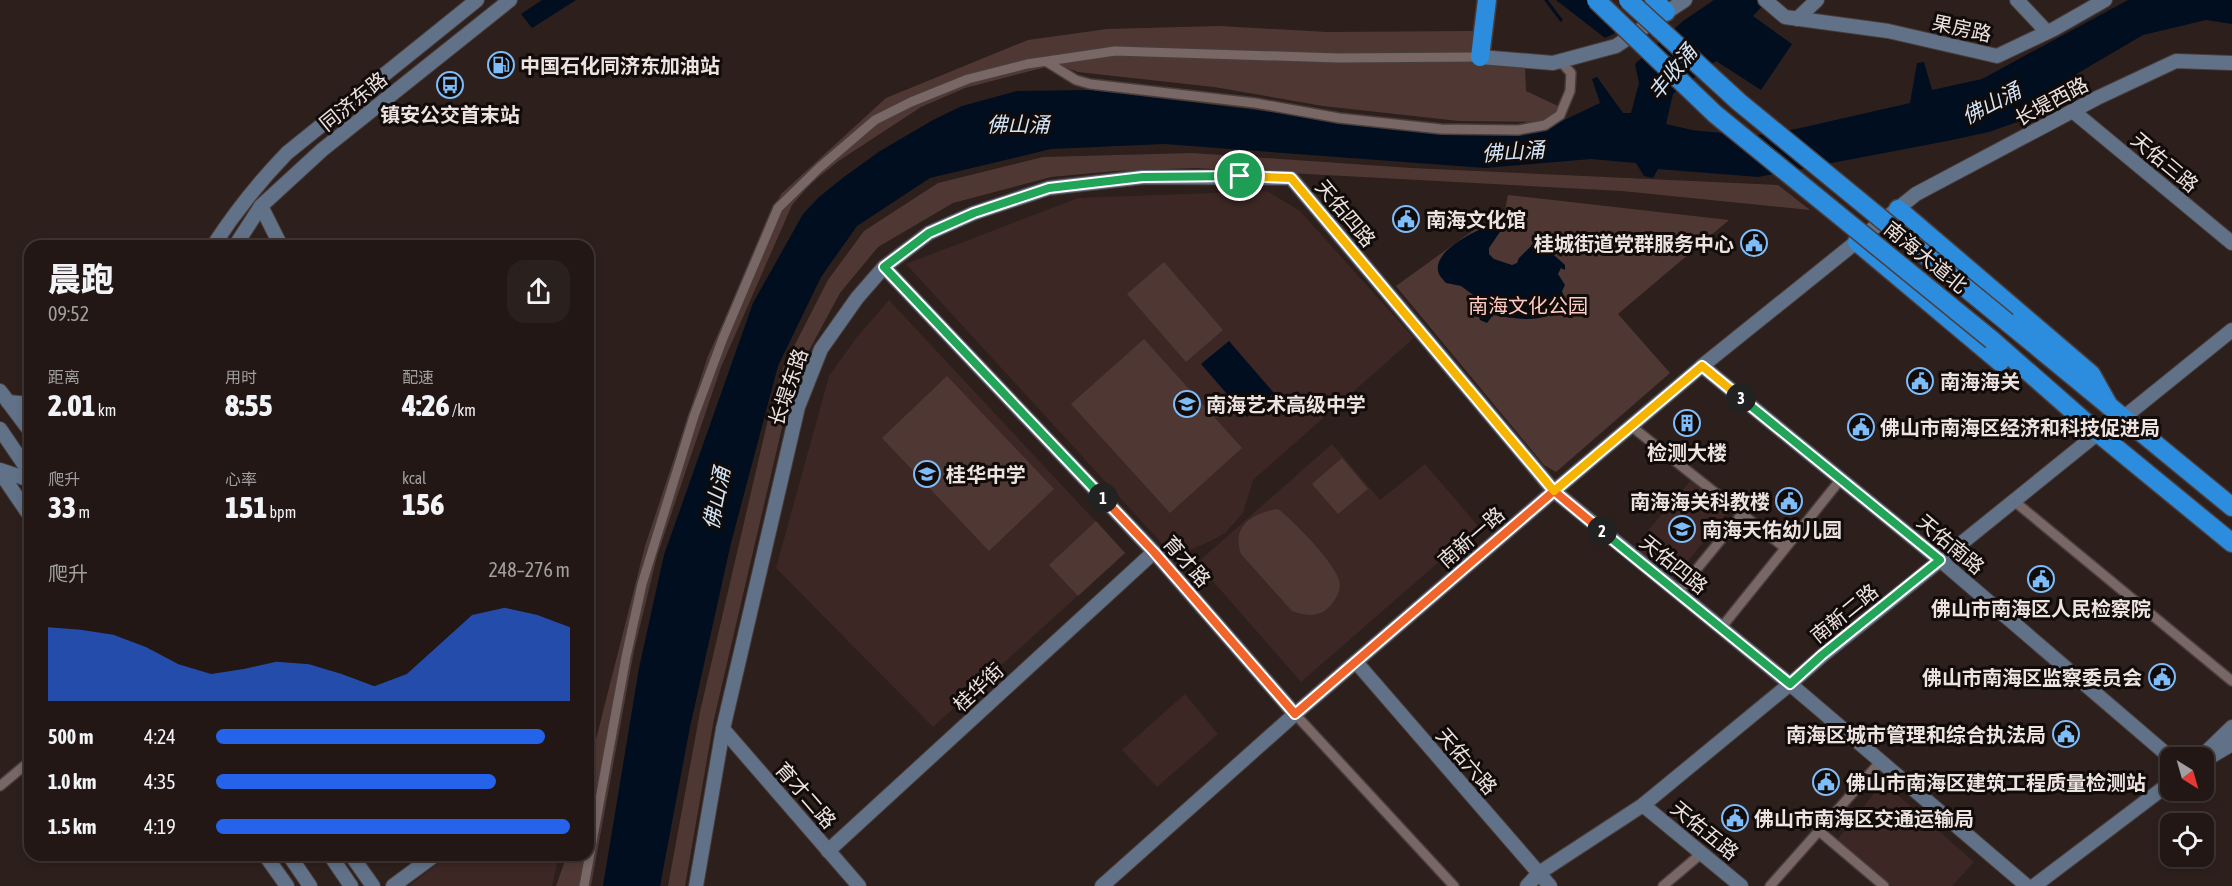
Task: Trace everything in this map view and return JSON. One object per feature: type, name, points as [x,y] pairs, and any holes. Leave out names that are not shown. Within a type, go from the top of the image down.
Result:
[{"type":"highway","points":[[1480,57],[1487,0]]},
{"type":"highway","name":"南海大道北","points":[[1596,0],[1715,114],[1992,340],[2098,434],[2232,543]]},
{"type":"highway","name":"南海大道北","points":[[1628,0],[1739,102],[2232,507]]},
{"type":"highway","points":[[1898,209],[2091,374],[2116,412]]},
{"type":"highway","points":[[1857,242],[2050,404],[2074,412]]},
{"type":"street","points":[[454,17],[462,0]]},
{"type":"street","name":"同济东路","points":[[217,240],[260,181],[287,153],[477,0]]},
{"type":"street","name":"同济东路","points":[[239,240],[261,206],[322,150],[510,0]]},
{"type":"street","points":[[594,832],[642,584],[693,416],[723,338],[778,208],[819,168],[875,120],[911,102],[968,79],[1047,62],[1115,51],[1349,58],[1480,57],[1554,63],[1616,46],[1660,6],[1685,0]]},
{"type":"street","points":[[1797,19],[1817,0]]},
{"type":"street","points":[[2017,0],[2048,32]]},
{"type":"street","name":"果房路","points":[[1767,2],[1785,17],[1888,31],[1996,56],[2048,32],[2105,0]]},
{"type":"street","points":[[1047,62],[1076,80],[1122,89],[1255,103],[1339,118],[1441,129],[1518,130],[1545,125],[1560,115],[1570,91],[1571,73],[1560,61]]},
{"type":"street","name":"长堤西路","points":[[1874,228],[1916,194],[2097,98],[2176,61],[2232,63]]},
{"type":"street","name":"天佑三路","points":[[2074,112],[2232,243]]},
{"type":"street","name":"长堤东路","points":[[696,886],[723,729],[798,407],[821,349],[857,298],[884,267],[929,233],[974,213],[1049,188],[1143,177],[1291,178]]},
{"type":"street","name":"天佑四路","points":[[1291,178],[1554,491],[1790,684],[2027,886]]},
{"type":"street","points":[[261,206],[278,240]]},
{"type":"street","name":"南新一路","points":[[1102,886],[1295,714],[1630,426],[1874,228]]},
{"type":"street","name":"育才路","points":[[884,267],[1154,552],[1295,714],[1454,886]]},
{"type":"street","points":[[2116,412],[2232,330]]},
{"type":"street","name":"天佑南路","points":[[1702,366],[1940,560],[2160,749]]},
{"type":"street","points":[[4,397],[24,402]]},
{"type":"street","points":[[4,397],[24,423]]},
{"type":"street","points":[[1630,426],[1785,548]]},
{"type":"street","points":[[0,429],[24,463]]},
{"type":"street","name":"南新二路","points":[[1527,886],[1539,873],[1643,805],[1822,655],[2098,434]]},
{"type":"street","points":[[0,471],[24,478]]},
{"type":"street","points":[[0,471],[24,507]]},
{"type":"street","points":[[1721,628],[1841,479]]},
{"type":"street","points":[[2014,501],[2232,681]]},
{"type":"street","points":[[1678,592],[1742,514]]},
{"type":"street","name":"桂华街","points":[[828,851],[1154,552]]},
{"type":"street","name":"天佑六路","points":[[1356,662],[1550,886]]},
{"type":"street","points":[[2211,747],[2232,727]]},
{"type":"street","name":"育才二路","points":[[723,729],[859,886]]},
{"type":"street","points":[[2214,755],[2232,744]]},
{"type":"street","points":[[1770,886],[1881,761]]},
{"type":"street","points":[[0,786],[24,766]]},
{"type":"street","points":[[2034,886],[2160,791]]},
{"type":"street","name":"天佑五路","points":[[1643,805],[1741,886]]},
{"type":"street","points":[[1819,831],[1884,886]]},
{"type":"street","points":[[1664,886],[1702,853]]},
{"type":"street","points":[[269,861],[287,886]]},
{"type":"street","points":[[293,861],[310,886]]},
{"type":"street","points":[[334,861],[351,886]]},
{"type":"street","points":[[355,861],[373,886]]},
{"type":"street","points":[[393,886],[427,861]]},
{"type":"street","points":[[584,886],[589,861]]},
{"type":"shaded area","name":"南海艺术高级中学","points":[[1267,191],[1300,211],[1414,338],[1253,480],[1243,513],[1225,533],[1192,549],[1167,549],[906,264],[1078,198]]},
{"type":"shaded area","name":"桂华中学","points":[[889,300],[1125,553],[933,727],[776,568],[829,376],[857,337]]},
{"type":"shaded area","points":[[1332,444],[1380,500],[1425,464],[1479,527],[1301,682],[1197,563]]},
{"type":"shaded area","name":"南海天佑幼儿园","points":[[1691,480],[1729,511],[1673,579],[1634,547]]},
{"type":"shaded area","points":[[1185,694],[1218,734],[1157,787],[1122,750]]},
{"type":"shaded area","points":[[1883,782],[1974,862],[1952,886],[1892,886],[1838,839]]},
{"type":"shaded area","points":[[441,861],[556,861],[557,864],[552,886],[409,886]]},
{"type":"green space","points":[[1220,26],[1327,32],[1475,31],[1475,60],[1525,67],[1526,91],[1560,107],[1543,122],[1459,121],[1323,106],[1214,87],[1078,72],[1057,64],[965,88],[921,107],[840,160],[811,183],[792,205],[721,367],[657,556],[634,651],[591,886],[556,886],[565,861],[594,861],[594,747],[645,546],[708,356],[781,194],[886,98],[1028,40],[1107,29]]},
{"type":"green space","points":[[1192,153],[1411,168],[1778,185],[1810,210],[1622,191],[1195,168],[1115,171],[1051,177],[953,203],[878,247],[840,293],[799,369],[787,406],[714,719],[685,886],[668,886],[700,712],[772,402],[784,366],[828,280],[864,231],[938,183],[1043,157]]},
{"type":"green space","name":"南海文化公园","points":[[1508,195],[1729,220],[1618,314],[1670,373],[1556,472],[1544,465],[1396,286],[1479,226],[1503,220]]},
{"type":"green space","points":[[1164,262],[1223,330],[1186,362],[1127,294]]},
{"type":"green space","points":[[1144,339],[1242,448],[1170,513],[1071,404]]},
{"type":"green space","points":[[947,376],[1054,489],[989,551],[882,438]]},
{"type":"green space","points":[[1342,458],[1368,489],[1338,514],[1312,484]]},
{"type":"green space","points":[[1278,509],[1314,544],[1338,577],[1340,587],[1336,598],[1327,609],[1319,613],[1306,615],[1292,611],[1241,554],[1239,535],[1246,522],[1260,514]]},
{"type":"green space","points":[[1096,521],[1125,553],[1078,596],[1049,565]]},
{"type":"water","points":[[542,0],[576,0],[532,28],[521,14]]},
{"type":"water","points":[[1556,0],[1596,0],[1627,27],[1605,38]]},
{"type":"water","name":"佛山涌","points":[[1714,0],[1768,0],[1753,16],[1792,44],[1761,90],[1716,61],[1673,94],[1666,124],[1692,130],[1752,136],[1796,129],[1910,103],[1917,63],[1924,62],[1932,90],[1982,79],[2128,0],[2232,0],[2232,24],[2206,20],[2143,35],[2073,76],[2037,104],[2034,116],[1989,132],[1758,177],[1658,169],[1653,178],[1644,176],[1636,163],[1591,159],[1485,168],[1164,144],[1051,149],[930,178],[857,226],[821,277],[778,366],[731,543],[690,727],[660,886],[603,886],[639,668],[664,555],[753,303],[803,214],[819,197],[844,177],[880,151],[933,120],[962,106],[1017,91],[1091,90],[1451,134],[1539,132],[1600,103],[1592,79],[1597,77],[1623,113],[1631,113],[1639,83],[1635,64],[1683,21]]},
{"type":"water","points":[[1492,225],[1504,226],[1489,248],[1489,254],[1494,259],[1512,265],[1517,263],[1537,240],[1565,265],[1565,270],[1561,268],[1558,274],[1565,285],[1562,291],[1566,304],[1558,311],[1532,319],[1493,315],[1487,323],[1480,320],[1479,316],[1484,309],[1484,303],[1461,286],[1446,283],[1440,276],[1439,263],[1449,249],[1476,231]]},
{"type":"water","points":[[1229,341],[1274,393],[1247,417],[1201,364]]},
{"type":"waterway","points":[[1546,0],[1561,20]]},
{"type":"place","name":"中国石化同济东加油站","points":[[501,65]]},
{"type":"place","name":"镇安公交首末站","points":[[450,85]]},
{"type":"place","name":"南海文化馆","points":[[1406,219]]},
{"type":"place","name":"桂城街道党群服务中心","points":[[1754,243]]},
{"type":"place","name":"南海海关","points":[[1920,381]]},
{"type":"place","name":"南海艺术高级中学","points":[[1187,404]]},
{"type":"place","name":"检测大楼","points":[[1687,423]]},
{"type":"place","name":"佛山市南海区经济和科技促进局","points":[[1861,427]]},
{"type":"place","name":"桂华中学","points":[[927,474]]},
{"type":"place","name":"南海海关科教楼","points":[[1789,501]]},
{"type":"place","name":"南海天佑幼儿园","points":[[1682,529]]},
{"type":"place","name":"佛山市南海区人民检察院","points":[[2041,579]]},
{"type":"place","name":"佛山市南海区监察委员会","points":[[2162,677]]},
{"type":"place","name":"南海区城市管理和综合执法局","points":[[2066,734]]},
{"type":"place","name":"佛山市南海区建筑工程质量检测站","points":[[1826,782]]},
{"type":"place","name":"佛山市南海区交通运输局","points":[[1735,818]]},
{"type":"route","points":[[1240,176],[1143,177],[1049,188],[974,213],[929,233],[884,267],[1154,552],[1295,714],[1554,491],[1790,684],[1822,655],[1940,560],[1702,366],[1554,491],[1291,178],[1240,176]]},
{"type":"water label","name":"丰收涌","points":[[1672,72]]}]
